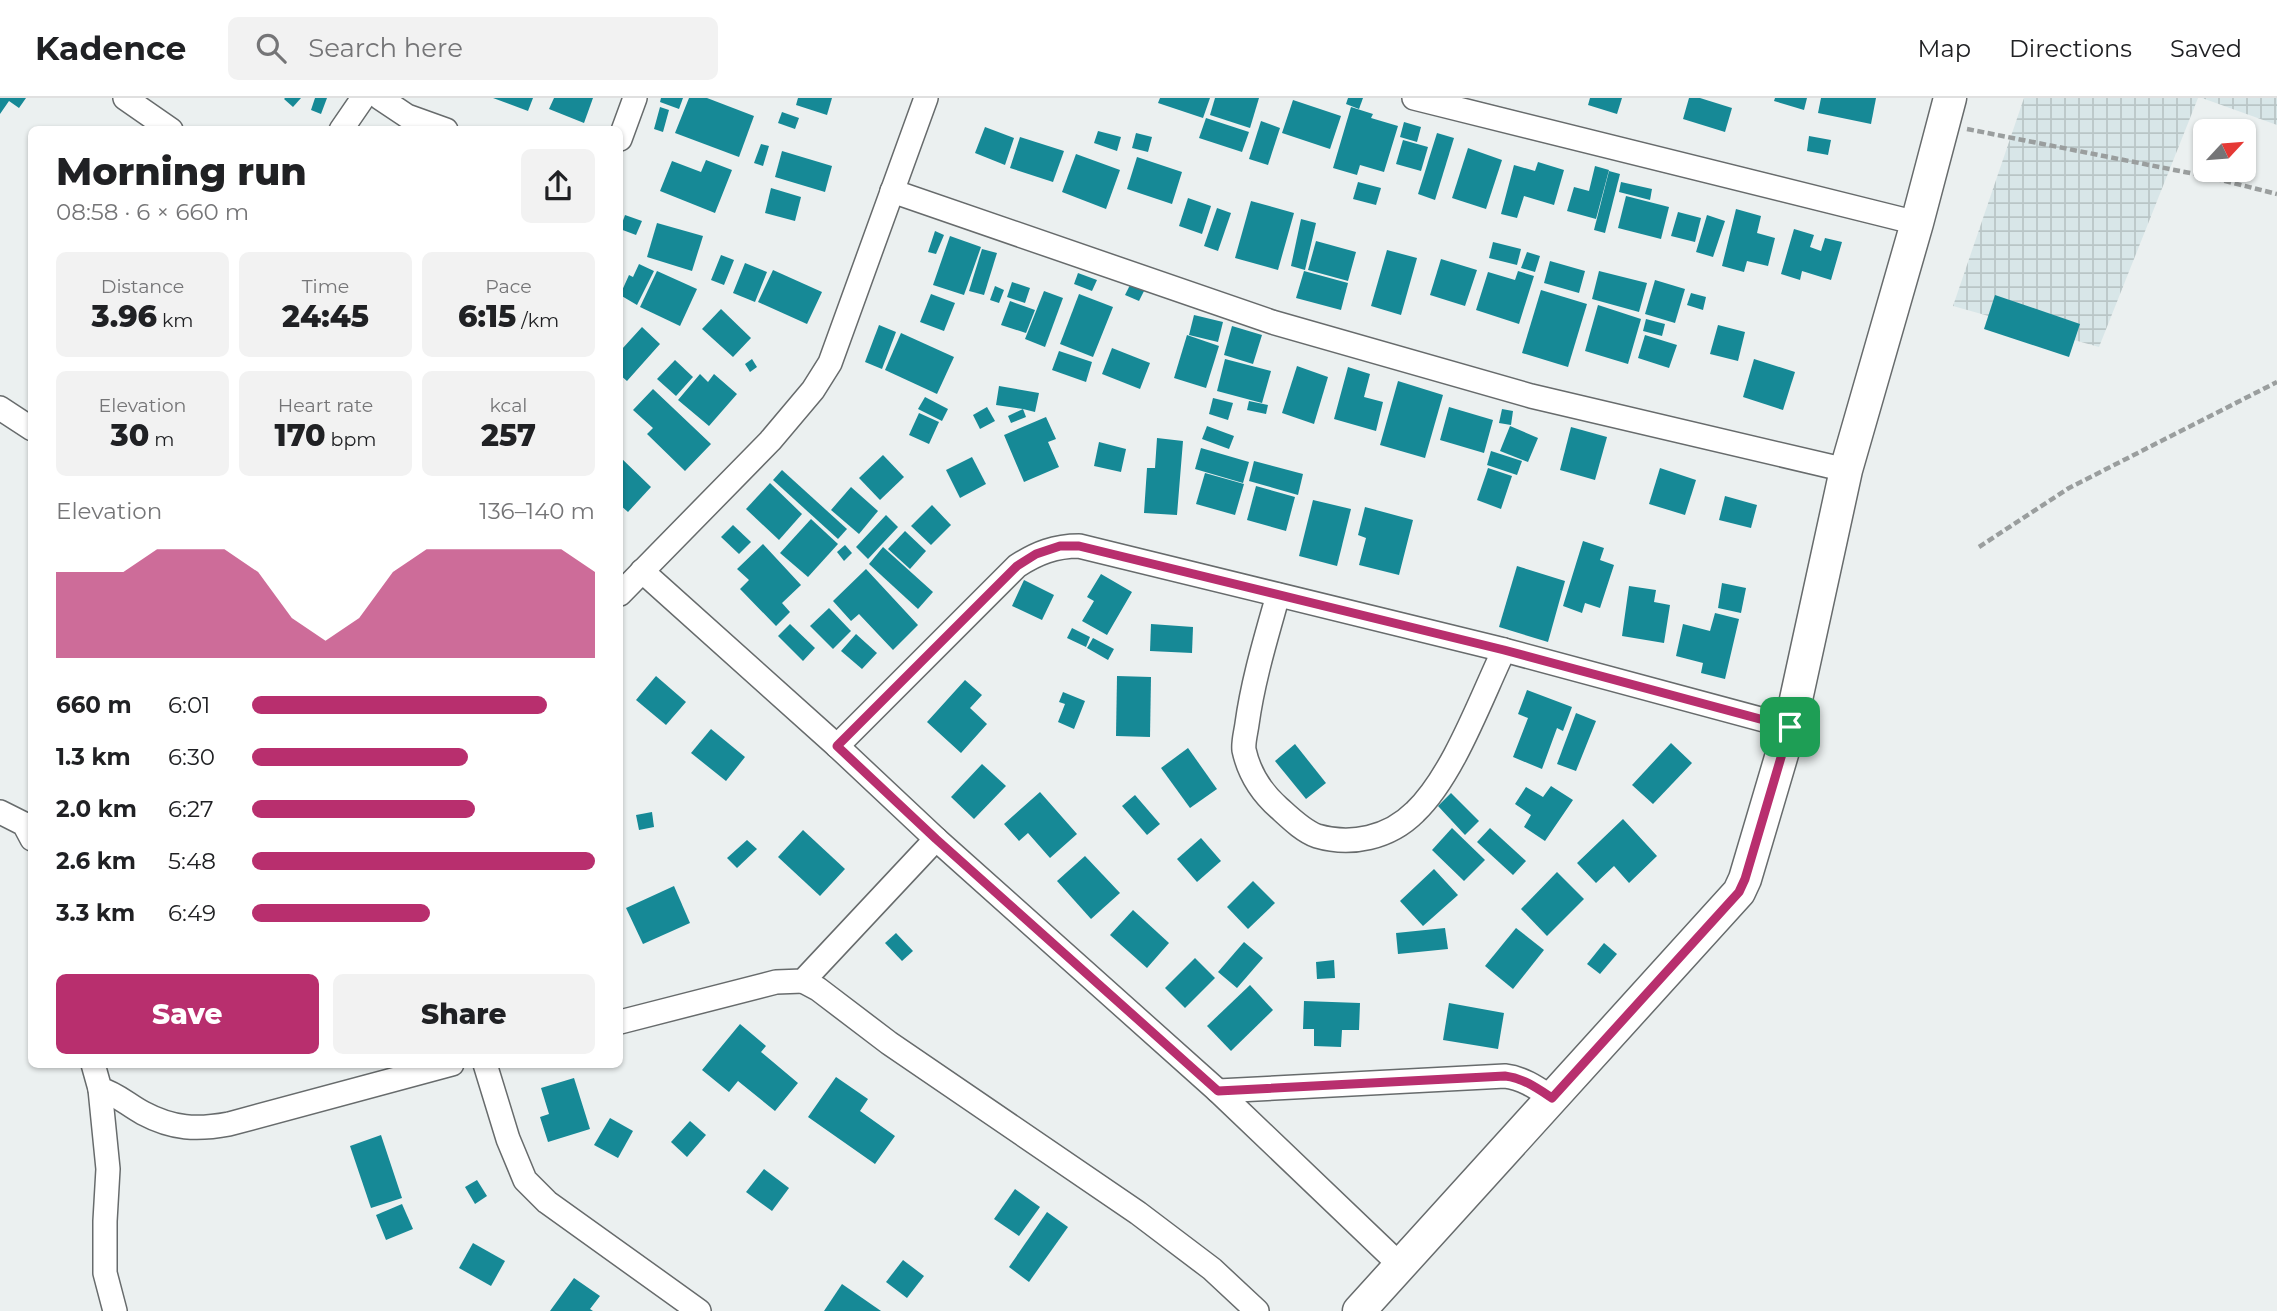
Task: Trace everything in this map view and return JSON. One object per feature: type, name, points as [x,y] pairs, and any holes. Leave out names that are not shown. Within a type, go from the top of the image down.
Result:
[{"type":"street","points":[[125,98],[166,126]]},
{"type":"street","points":[[344,126],[363,98]]},
{"type":"street","points":[[380,98],[407,116],[435,126]]},
{"type":"street","points":[[623,131],[635,98]]},
{"type":"street","points":[[623,591],[769,441],[813,390],[830,363],[926,98]]},
{"type":"street","points":[[1414,98],[1917,223]]},
{"type":"street","points":[[1359,1311],[1739,892],[1790,727],[1846,470],[1917,223],[1946,111]]},
{"type":"street","points":[[892,191],[1272,322],[1531,396],[1846,470]]},
{"type":"street","points":[[0,408],[28,426]]},
{"type":"street","points":[[837,746],[1017,566],[1036,554],[1060,546],[1079,546],[1504,650],[1790,727]]},
{"type":"street","points":[[642,571],[1218,1091],[1399,1264]]},
{"type":"street","points":[[1278,595],[1252,689],[1244,748],[1254,779],[1267,797],[1294,822],[1316,836],[1351,841],[1380,836],[1415,813],[1443,776],[1504,650]]},
{"type":"street","points":[[0,812],[28,828]]},
{"type":"street","points":[[803,981],[936,839]]},
{"type":"street","points":[[623,1020],[776,982],[803,981],[818,989],[889,1044],[1138,1213],[1212,1269],[1257,1311]]},
{"type":"street","points":[[94,1068],[100,1089],[108,1168],[105,1273],[115,1311]]},
{"type":"street","points":[[100,1089],[115,1094],[143,1113],[170,1124],[185,1128],[208,1128],[437,1068]]},
{"type":"street","points":[[486,1068],[508,1139],[525,1180],[547,1202],[699,1311]]},
{"type":"street","points":[[1218,1091],[1505,1076],[1528,1083],[1552,1098]]},
{"type":"path","points":[[1946,111],[2277,194]]},
{"type":"path","points":[[1979,547],[2069,488],[2277,382]]},
{"type":"shaded area","points":[[2024,98],[2198,98],[2099,347],[1953,306]]},
{"type":"shaded area","points":[[2202,98],[2277,98],[2277,125]]},
{"type":"building","points":[[0,98],[26,98],[19,108],[9,101],[0,114]]},
{"type":"building","points":[[285,98],[301,98],[293,107]]},
{"type":"building","points":[[315,98],[327,98],[321,114],[311,110]]},
{"type":"building","points":[[493,98],[533,98],[528,111]]},
{"type":"building","points":[[554,98],[593,98],[584,123],[549,109]]},
{"type":"building","points":[[661,98],[683,98],[679,109],[660,102]]},
{"type":"building","points":[[689,98],[707,98],[754,116],[739,157],[675,133]]},
{"type":"building","points":[[798,98],[832,98],[827,115],[796,105]]},
{"type":"building","points":[[1160,98],[1210,98],[1203,118],[1158,103]]},
{"type":"building","points":[[1215,98],[1259,98],[1250,128],[1210,115]]},
{"type":"building","points":[[1348,98],[1363,98],[1359,109],[1346,104]]},
{"type":"building","points":[[1590,98],[1622,98],[1617,114],[1588,105]]},
{"type":"building","points":[[1689,98],[1700,98],[1732,108],[1725,132],[1683,119]]},
{"type":"building","points":[[1775,98],[1807,98],[1804,110],[1774,101]]},
{"type":"building","points":[[1821,98],[1876,98],[1871,124],[1818,113]]},
{"type":"building","points":[[1293,100],[1341,116],[1330,149],[1282,133]]},
{"type":"building","points":[[660,107],[669,110],[663,132],[654,129]]},
{"type":"building","points":[[1351,107],[1373,114],[1371,118],[1398,126],[1384,172],[1360,165],[1357,175],[1333,168]]},
{"type":"building","points":[[782,112],[799,118],[795,129],[778,123]]},
{"type":"building","points":[[1206,118],[1249,132],[1242,152],[1199,138]]},
{"type":"building","points":[[1261,121],[1280,128],[1268,165],[1249,159]]},
{"type":"building","points":[[1404,122],[1421,127],[1417,142],[1400,137]]},
{"type":"building","points":[[985,127],[1014,138],[1005,165],[975,153]]},
{"type":"building","points":[[1098,131],[1121,137],[1117,151],[1094,143]]},
{"type":"building","points":[[1136,133],[1152,137],[1148,152],[1132,148]]},
{"type":"building","points":[[1437,133],[1454,138],[1435,200],[1418,194]]},
{"type":"building","points":[[1809,136],[1831,140],[1828,155],[1807,151]]},
{"type":"building","points":[[1020,137],[1064,151],[1053,182],[1010,168]]},
{"type":"building","points":[[1403,140],[1428,147],[1421,171],[1396,164]]},
{"type":"building","points":[[761,144],[769,146],[763,166],[754,163]]},
{"type":"building","points":[[1468,148],[1502,160],[1486,209],[1452,198]]},
{"type":"building","points":[[782,151],[832,166],[825,192],[775,177]]},
{"type":"building","points":[[1076,154],[1120,170],[1106,209],[1062,192]]},
{"type":"building","points":[[1137,157],[1182,172],[1172,204],[1127,189]]},
{"type":"building","points":[[706,160],[732,170],[715,213],[660,191],[672,161],[701,172]]},
{"type":"building","points":[[1538,162],[1564,170],[1554,205],[1524,196],[1517,218],[1501,214],[1514,165],[1535,171]]},
{"type":"building","points":[[1595,166],[1609,170],[1596,219],[1567,211],[1574,187],[1589,191]]},
{"type":"building","points":[[1609,171],[1620,174],[1605,233],[1594,230]]},
{"type":"building","points":[[1358,182],[1381,188],[1376,205],[1353,199]]},
{"type":"building","points":[[1621,182],[1652,189],[1650,200],[1619,192]]},
{"type":"building","points":[[771,188],[801,197],[795,221],[765,213]]},
{"type":"building","points":[[1626,196],[1669,207],[1661,239],[1618,228]]},
{"type":"building","points":[[1188,198],[1211,206],[1202,234],[1179,226]]},
{"type":"building","points":[[1251,201],[1294,213],[1278,270],[1235,258]]},
{"type":"building","points":[[1217,208],[1231,213],[1218,251],[1204,246]]},
{"type":"building","points":[[1736,209],[1761,216],[1757,233],[1775,238],[1768,266],[1747,261],[1744,272],[1722,266]]},
{"type":"building","points":[[1678,212],[1701,218],[1695,242],[1671,236]]},
{"type":"building","points":[[625,215],[642,221],[636,235],[623,230]]},
{"type":"building","points":[[1707,215],[1725,221],[1713,257],[1696,252]]},
{"type":"building","points":[[1301,219],[1316,223],[1305,270],[1291,266]]},
{"type":"building","points":[[657,223],[703,236],[692,271],[647,257]]},
{"type":"building","points":[[1794,229],[1814,235],[1810,247],[1821,251],[1825,238],[1842,242],[1831,280],[1802,271],[1800,280],[1781,274]]},
{"type":"building","points":[[935,231],[944,235],[936,254],[928,252]]},
{"type":"building","points":[[950,236],[981,247],[964,295],[933,285]]},
{"type":"building","points":[[1316,241],[1356,252],[1348,281],[1308,270]]},
{"type":"building","points":[[1493,242],[1521,249],[1517,265],[1489,258]]},
{"type":"building","points":[[982,249],[997,253],[984,295],[969,291]]},
{"type":"building","points":[[1387,250],[1417,258],[1401,315],[1371,306]]},
{"type":"building","points":[[1527,252],[1540,256],[1535,272],[1521,268]]},
{"type":"building","points":[[721,255],[734,260],[724,285],[711,280]]},
{"type":"building","points":[[1441,259],[1477,270],[1465,306],[1430,295]]},
{"type":"building","points":[[1550,261],[1585,271],[1579,293],[1544,283]]},
{"type":"building","points":[[745,263],[767,272],[755,302],[733,293]]},
{"type":"building","points":[[639,264],[654,271],[637,305],[623,297],[623,288],[629,275],[633,277]]},
{"type":"building","points":[[773,270],[822,292],[807,324],[758,302]]},
{"type":"building","points":[[657,271],[697,289],[680,326],[640,307]]},
{"type":"building","points":[[1304,271],[1348,283],[1341,310],[1296,298]]},
{"type":"building","points":[[1518,271],[1534,276],[1519,324],[1476,310],[1488,272],[1515,280]]},
{"type":"building","points":[[1599,271],[1647,283],[1639,312],[1592,299]]},
{"type":"building","points":[[1078,273],[1097,280],[1092,291],[1074,284]]},
{"type":"building","points":[[1655,280],[1685,289],[1675,323],[1645,314]]},
{"type":"building","points":[[1012,282],[1030,288],[1025,303],[1007,297]]},
{"type":"building","points":[[1130,285],[1144,291],[1139,301],[1125,295]]},
{"type":"building","points":[[995,286],[1004,290],[999,303],[990,300]]},
{"type":"building","points":[[1541,290],[1587,304],[1568,367],[1522,353]]},
{"type":"building","points":[[1044,291],[1063,298],[1045,347],[1025,339]]},
{"type":"building","points":[[1691,293],[1706,297],[1703,310],[1687,305]]},
{"type":"building","points":[[931,294],[955,303],[944,331],[920,322]]},
{"type":"building","points":[[1079,294],[1113,307],[1093,357],[1060,344]]},
{"type":"building","points":[[1995,295],[2080,324],[2069,357],[1984,329]]},
{"type":"building","points":[[1010,301],[1035,310],[1026,333],[1001,325]]},
{"type":"building","points":[[1598,305],[1641,319],[1628,364],[1585,351]]},
{"type":"building","points":[[721,309],[751,338],[733,357],[702,329]]},
{"type":"building","points":[[1194,315],[1223,322],[1218,342],[1189,335]]},
{"type":"building","points":[[1646,319],[1665,324],[1662,336],[1643,331]]},
{"type":"building","points":[[879,325],[896,332],[882,369],[865,362]]},
{"type":"building","points":[[1718,325],[1745,332],[1738,361],[1710,354]]},
{"type":"building","points":[[1232,326],[1262,335],[1253,364],[1224,355]]},
{"type":"building","points":[[642,327],[660,344],[627,381],[623,378],[623,348]]},
{"type":"building","points":[[901,333],[954,357],[937,394],[885,370]]},
{"type":"building","points":[[1187,335],[1219,346],[1206,388],[1174,378]]},
{"type":"building","points":[[1645,335],[1677,345],[1669,368],[1638,358]]},
{"type":"building","points":[[1112,348],[1150,363],[1140,389],[1102,374]]},
{"type":"building","points":[[1059,351],[1092,362],[1086,382],[1052,370]]},
{"type":"building","points":[[752,359],[757,367],[750,372],[745,364]]},
{"type":"building","points":[[1225,359],[1271,371],[1262,403],[1217,391]]},
{"type":"building","points":[[1754,359],[1795,372],[1783,410],[1743,397]]},
{"type":"building","points":[[675,360],[693,377],[676,396],[657,379]]},
{"type":"building","points":[[1297,366],[1328,377],[1314,424],[1282,413]]},
{"type":"building","points":[[1348,367],[1370,374],[1364,397],[1383,402],[1376,431],[1334,419]]},
{"type":"building","points":[[700,374],[708,382],[714,374],[737,394],[709,426],[678,400]]},
{"type":"building","points":[[1398,381],[1443,395],[1425,458],[1380,445]]},
{"type":"building","points":[[999,386],[1039,393],[1035,412],[996,405]]},
{"type":"building","points":[[653,389],[711,444],[685,471],[647,434],[653,428],[633,410]]},
{"type":"building","points":[[925,397],[948,409],[942,421],[918,409]]},
{"type":"building","points":[[1213,398],[1233,403],[1228,420],[1209,414]]},
{"type":"building","points":[[1249,401],[1268,405],[1266,414],[1247,410]]},
{"type":"building","points":[[987,407],[995,421],[980,429],[973,415]]},
{"type":"building","points":[[1449,407],[1493,420],[1484,453],[1440,440]]},
{"type":"building","points":[[1023,409],[1026,417],[1011,423],[1008,416]]},
{"type":"building","points":[[1502,409],[1513,411],[1511,425],[1499,423]]},
{"type":"building","points":[[919,413],[939,422],[929,444],[909,435]]},
{"type":"building","points":[[1046,417],[1056,439],[1048,442],[1059,467],[1024,482],[1004,435]]},
{"type":"building","points":[[1207,426],[1234,436],[1229,449],[1202,439]]},
{"type":"building","points":[[1510,426],[1538,438],[1528,462],[1500,451]]},
{"type":"building","points":[[1571,427],[1607,437],[1595,480],[1560,470]]},
{"type":"building","points":[[1157,438],[1183,441],[1177,515],[1144,513],[1147,468],[1155,468]]},
{"type":"building","points":[[1099,442],[1126,449],[1121,472],[1094,466]]},
{"type":"building","points":[[1201,448],[1249,462],[1243,483],[1195,469]]},
{"type":"building","points":[[1491,451],[1522,461],[1517,475],[1487,465]]},
{"type":"building","points":[[883,455],[904,477],[880,500],[859,478]]},
{"type":"building","points":[[972,457],[986,484],[960,498],[946,470]]},
{"type":"building","points":[[623,460],[651,487],[628,512],[623,508]]},
{"type":"building","points":[[1254,461],[1303,474],[1298,495],[1249,481]]},
{"type":"building","points":[[1488,468],[1512,476],[1501,509],[1477,500]]},
{"type":"building","points":[[1660,468],[1696,480],[1685,515],[1649,504]]},
{"type":"building","points":[[782,470],[847,529],[838,539],[773,480]]},
{"type":"building","points":[[1205,473],[1244,484],[1235,515],[1196,504]]},
{"type":"building","points":[[770,483],[802,514],[779,540],[746,509]]},
{"type":"building","points":[[1256,486],[1295,497],[1286,531],[1247,520]]},
{"type":"building","points":[[851,487],[878,511],[859,534],[831,510]]},
{"type":"building","points":[[1725,496],[1757,505],[1751,528],[1719,520]]},
{"type":"building","points":[[1313,500],[1351,509],[1337,566],[1299,556]]},
{"type":"building","points":[[932,505],[951,525],[931,545],[911,526]]},
{"type":"building","points":[[1365,507],[1413,520],[1399,575],[1359,565],[1366,538],[1358,535]]},
{"type":"building","points":[[886,515],[898,527],[868,559],[856,547]]},
{"type":"building","points":[[811,519],[838,544],[808,577],[780,553]]},
{"type":"building","points":[[733,525],[751,542],[739,554],[721,537]]},
{"type":"building","points":[[905,531],[926,551],[910,569],[888,549]]},
{"type":"building","points":[[1583,541],[1604,548],[1600,560],[1614,565],[1600,608],[1585,603],[1582,613],[1563,606]]},
{"type":"building","points":[[763,544],[801,585],[782,603],[790,612],[776,626],[740,589],[749,580],[737,569]]},
{"type":"building","points":[[845,545],[852,553],[844,561],[837,552]]},
{"type":"building","points":[[883,547],[933,592],[918,609],[869,564]]},
{"type":"building","points":[[1517,566],[1565,581],[1548,642],[1499,627]]},
{"type":"building","points":[[866,569],[918,625],[893,650],[859,614],[851,621],[833,601]]},
{"type":"building","points":[[1101,574],[1132,592],[1107,635],[1082,621],[1094,601],[1087,597]]},
{"type":"building","points":[[1024,580],[1054,595],[1042,620],[1012,606]]},
{"type":"building","points":[[1722,583],[1746,588],[1741,613],[1718,608]]},
{"type":"building","points":[[1629,586],[1656,590],[1654,602],[1670,605],[1664,643],[1622,636]]},
{"type":"building","points":[[829,608],[851,631],[833,649],[810,626]]},
{"type":"building","points":[[1715,613],[1739,619],[1725,679],[1701,673],[1703,663],[1676,656],[1683,624],[1710,631]]},
{"type":"building","points":[[790,624],[815,648],[803,661],[778,636]]},
{"type":"building","points":[[1151,624],[1193,627],[1192,653],[1150,651]]},
{"type":"building","points":[[1072,628],[1090,637],[1086,647],[1067,638]]},
{"type":"building","points":[[856,634],[877,653],[862,669],[841,651]]},
{"type":"building","points":[[1093,638],[1114,649],[1108,660],[1087,648]]},
{"type":"building","points":[[656,676],[686,702],[666,725],[636,700]]},
{"type":"building","points":[[1117,676],[1151,677],[1150,737],[1116,736]]},
{"type":"building","points":[[965,680],[982,695],[970,708],[987,724],[961,753],[927,722]]},
{"type":"building","points":[[1527,690],[1572,707],[1563,731],[1557,728],[1542,769],[1513,757],[1528,718],[1518,714]]},
{"type":"building","points":[[1063,692],[1085,701],[1074,729],[1058,722],[1065,704],[1059,702]]},
{"type":"building","points":[[1576,713],[1596,721],[1576,771],[1557,764]]},
{"type":"building","points":[[711,729],[745,757],[726,781],[691,753]]},
{"type":"building","points":[[1671,743],[1692,763],[1653,804],[1632,785]]},
{"type":"building","points":[[1295,744],[1326,783],[1306,799],[1275,761]]},
{"type":"building","points":[[1188,748],[1217,789],[1190,808],[1161,768]]},
{"type":"building","points":[[982,764],[1006,786],[974,819],[951,797]]},
{"type":"building","points":[[1551,786],[1573,800],[1545,841],[1524,827],[1531,815],[1515,804],[1526,787],[1543,797]]},
{"type":"building","points":[[1040,792],[1077,834],[1050,858],[1028,833],[1019,841],[1004,824]]},
{"type":"building","points":[[1451,793],[1479,821],[1465,835],[1438,806]]},
{"type":"building","points":[[1135,795],[1160,824],[1147,835],[1122,806]]},
{"type":"building","points":[[652,812],[654,827],[639,830],[636,815]]},
{"type":"building","points":[[1623,819],[1657,856],[1629,883],[1614,866],[1596,883],[1577,863]]},
{"type":"building","points":[[1452,828],[1485,860],[1464,881],[1432,850]]},
{"type":"building","points":[[1490,828],[1526,861],[1513,875],[1477,842]]},
{"type":"building","points":[[803,830],[845,869],[820,896],[778,857]]},
{"type":"building","points":[[1201,838],[1221,861],[1197,882],[1177,859]]},
{"type":"building","points":[[747,840],[757,849],[737,868],[727,858]]},
{"type":"building","points":[[1085,856],[1120,893],[1091,919],[1057,881]]},
{"type":"building","points":[[1434,869],[1458,895],[1423,926],[1400,901]]},
{"type":"building","points":[[1557,872],[1584,899],[1547,936],[1521,909]]},
{"type":"building","points":[[1253,881],[1275,903],[1248,929],[1227,907]]},
{"type":"building","points":[[674,886],[690,923],[643,944],[626,908]]},
{"type":"building","points":[[1133,910],[1169,943],[1147,968],[1110,935]]},
{"type":"building","points":[[1445,928],[1448,949],[1398,954],[1396,933]]},
{"type":"building","points":[[1516,928],[1544,950],[1513,989],[1485,966]]},
{"type":"building","points":[[896,933],[913,951],[902,961],[885,943]]},
{"type":"building","points":[[1244,942],[1263,958],[1237,988],[1218,972]]},
{"type":"building","points":[[1604,943],[1617,954],[1600,974],[1587,964]]},
{"type":"building","points":[[1195,958],[1215,978],[1185,1008],[1165,988]]},
{"type":"building","points":[[1334,960],[1335,978],[1317,979],[1316,962]]},
{"type":"building","points":[[1250,985],[1273,1010],[1231,1051],[1207,1026]]},
{"type":"building","points":[[1304,1001],[1360,1003],[1359,1030],[1342,1030],[1341,1047],[1314,1046],[1314,1029],[1303,1029]]},
{"type":"building","points":[[1449,1003],[1504,1013],[1498,1049],[1443,1040]]},
{"type":"building","points":[[740,1024],[766,1046],[761,1052],[798,1083],[775,1111],[738,1081],[729,1092],[702,1070]]},
{"type":"building","points":[[836,1077],[868,1099],[860,1111],[895,1136],[875,1164],[808,1117]]},
{"type":"building","points":[[574,1078],[590,1129],[548,1142],[540,1117],[549,1114],[541,1088]]},
{"type":"building","points":[[610,1118],[633,1131],[618,1158],[594,1145]]},
{"type":"building","points":[[690,1121],[706,1135],[687,1157],[671,1142]]},
{"type":"building","points":[[381,1135],[402,1198],[371,1208],[350,1146]]},
{"type":"building","points":[[764,1169],[789,1188],[772,1211],[746,1192]]},
{"type":"building","points":[[477,1180],[487,1196],[475,1204],[465,1187]]},
{"type":"building","points":[[1015,1189],[1040,1207],[1019,1236],[994,1219]]},
{"type":"building","points":[[402,1204],[413,1229],[386,1240],[376,1215]]},
{"type":"building","points":[[1047,1212],[1068,1227],[1029,1282],[1009,1267]]},
{"type":"building","points":[[473,1243],[505,1261],[491,1286],[459,1268]]},
{"type":"building","points":[[903,1260],[924,1276],[907,1298],[886,1282]]},
{"type":"building","points":[[574,1278],[600,1296],[590,1309],[593,1311],[550,1311]]},
{"type":"building","points":[[842,1284],[881,1311],[824,1311]]},
{"type":"route","points":[[1060,546],[1079,546],[1504,650],[1790,727],[1739,892],[1552,1098],[1528,1083],[1505,1076],[1218,1091],[936,839],[837,746],[1017,566],[1036,554],[1060,546]]}]
